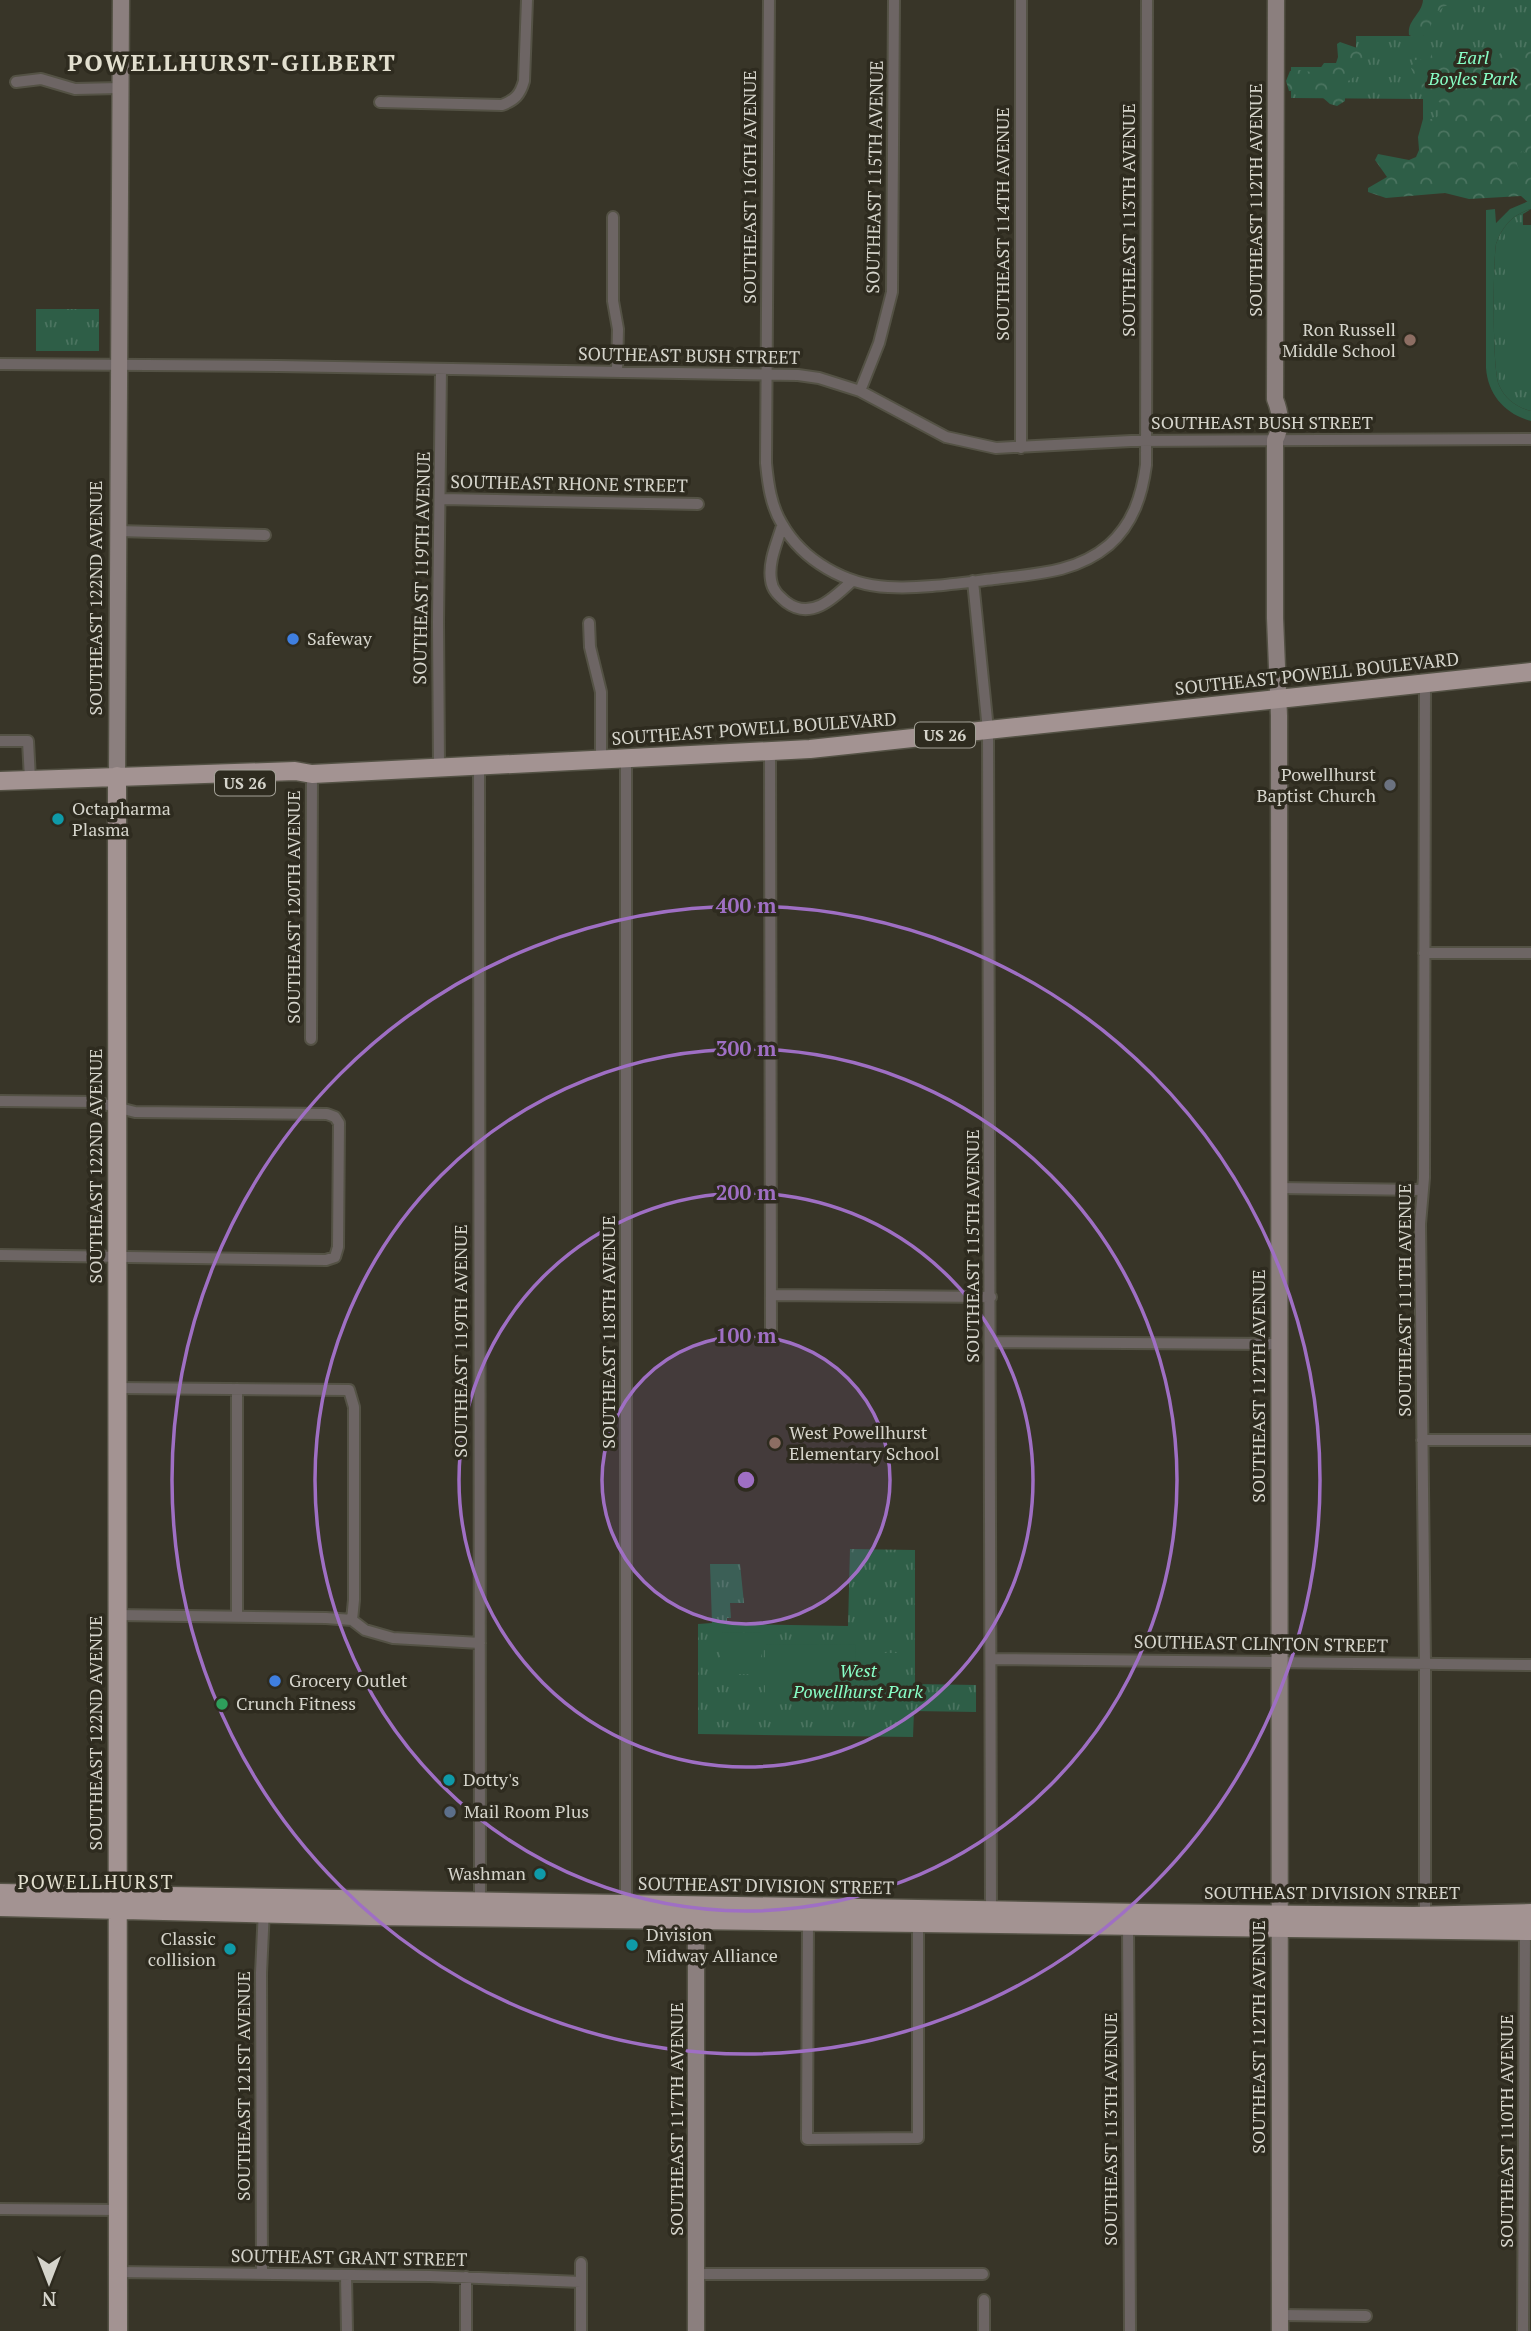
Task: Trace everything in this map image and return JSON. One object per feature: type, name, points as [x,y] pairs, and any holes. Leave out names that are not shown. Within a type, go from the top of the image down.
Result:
[{"type":"main road","name":"SOUTHEAST 122ND AVENUE","points":[[118,2331],[117,781],[121,0]]},
{"type":"main road","name":"SOUTHEAST 112TH AVENUE","points":[[1276,0],[1275,399],[1269,411],[1269,431],[1275,440],[1278,699],[1280,2323]]},
{"type":"main road","name":"SOUTHEAST POWELL BOULEVARD","points":[[0,792],[117,781],[295,771],[312,774],[770,752],[1531,671]]},
{"type":"main road","name":"SOUTHEAST POWELL BOULEVARD","points":[[0,781],[117,781]]},
{"type":"main road","name":"SOUTHEAST DIVISION STREET","points":[[0,1894],[118,1903]]},
{"type":"main road","name":"SOUTHEAST DIVISION STREET","points":[[0,1907],[118,1903],[480,1910],[568,1904],[626,1905],[808,1922],[1128,1926],[1531,1913]]},
{"type":"main road","points":[[517,1918],[526,1910],[551,1909],[568,1904]]},
{"type":"main road","name":"SOUTHEAST DIVISION STREET","points":[[480,1910],[517,1918],[696,1913],[991,1911],[1529,1928]]},
{"type":"main road","name":"SOUTHEAST 117TH AVENUE","points":[[696,1913],[696,2331]]},
{"type":"street","points":[[380,102],[502,106],[513,101],[521,93],[524,81],[527,0]]},
{"type":"street","name":"SOUTHEAST 116TH AVENUE","points":[[769,0],[766,463],[768,486],[782,526]]},
{"type":"street","name":"SOUTHEAST 115TH AVENUE","points":[[860,391],[879,343],[892,292],[894,0]]},
{"type":"street","name":"SOUTHEAST 114TH AVENUE","points":[[1021,0],[1021,448]]},
{"type":"street","name":"SOUTHEAST 113TH AVENUE","points":[[852,581],[897,587],[973,581],[1070,568],[1090,559],[1109,545],[1137,508],[1146,465],[1147,0]]},
{"type":"street","points":[[16,82],[41,79],[75,89],[120,88]]},
{"type":"street","points":[[613,216],[613,301],[618,329],[617,372]]},
{"type":"street","name":"SOUTHEAST BUSH STREET","points":[[0,364],[768,374],[819,378],[860,391],[946,437],[986,447],[1021,448],[1146,440],[1531,439]]},
{"type":"street","name":"SOUTHEAST 119TH AVENUE","points":[[439,766],[441,369]]},
{"type":"street","name":"SOUTHEAST RHONE STREET","points":[[441,499],[698,504]]},
{"type":"street","points":[[782,526],[809,556],[852,581],[823,606],[805,609],[789,604],[776,594],[770,579],[771,561],[782,526]]},
{"type":"street","points":[[118,531],[265,535]]},
{"type":"street","name":"SOUTHEAST 115TH AVENUE","points":[[973,581],[988,730],[991,1911]]},
{"type":"street","points":[[589,623],[590,648],[601,692],[601,760]]},
{"type":"street","name":"SOUTHEAST 111TH AVENUE","points":[[1425,683],[1423,1190],[1420,1224],[1425,1916]]},
{"type":"street","points":[[0,741],[28,741],[30,779]]},
{"type":"street","points":[[770,752],[771,1338]]},
{"type":"street","name":"SOUTHEAST 118TH AVENUE","points":[[626,760],[626,1905]]},
{"type":"street","name":"SOUTHEAST 119TH AVENUE","points":[[479,765],[480,1910]]},
{"type":"street","name":"SOUTHEAST 120TH AVENUE","points":[[310,1040],[312,774]]},
{"type":"street","points":[[1424,953],[1531,953]]},
{"type":"street","points":[[0,1101],[96,1102],[135,1112],[327,1114],[335,1117],[339,1123],[338,1247],[335,1257],[326,1260],[0,1255]]},
{"type":"street","points":[[1278,1188],[1423,1190]]},
{"type":"street","points":[[772,1295],[991,1297]]},
{"type":"street","points":[[991,1342],[1279,1344]]},
{"type":"street","points":[[117,1388],[349,1390],[354,1407],[355,1600],[352,1620]]},
{"type":"street","points":[[237,1389],[237,1617]]},
{"type":"street","points":[[1422,1440],[1531,1440]]},
{"type":"street","points":[[117,1615],[352,1620],[365,1630],[393,1638],[480,1643]]},
{"type":"street","name":"SOUTHEAST CLINTON STREET","points":[[991,1659],[1531,1665]]},
{"type":"street","name":"SOUTHEAST 121ST AVENUE","points":[[262,2274],[261,1973],[264,1906]]},
{"type":"street","points":[[808,1922],[807,2138],[918,2138],[918,1924]]},
{"type":"street","name":"SOUTHEAST 113TH AVENUE","points":[[1128,1926],[1130,2331]]},
{"type":"street","name":"SOUTHEAST 110TH AVENUE","points":[[1522,2331],[1529,1928]]},
{"type":"street","points":[[0,2209],[118,2210]]},
{"type":"street","points":[[581,2263],[581,2331]]},
{"type":"street","name":"SOUTHEAST GRANT STREET","points":[[117,2272],[346,2274],[581,2283]]},
{"type":"street","points":[[346,2274],[347,2331]]},
{"type":"street","points":[[696,2274],[983,2274]]},
{"type":"street","points":[[466,2277],[467,2331]]},
{"type":"street","points":[[984,2300],[984,2331]]},
{"type":"street","points":[[1280,2323],[1366,2316]]},
{"type":"green space","points":[[1423,0],[1476,0],[1468,6],[1451,4],[1441,9],[1434,18],[1429,33],[1418,39],[1409,35],[1409,30]]},
{"type":"green space","name":"Earl Boyles Park","points":[[1424,0],[1531,0],[1531,193],[1423,192],[1423,99],[1291,98],[1291,67],[1356,67],[1356,36],[1424,36]]},
{"type":"green space","points":[[1340,42],[1360,49],[1363,58],[1357,75],[1345,83],[1345,101],[1337,106],[1330,104],[1315,91],[1289,91],[1286,81],[1290,71],[1317,73],[1324,63],[1336,63],[1337,44]]},
{"type":"green space","points":[[1531,46],[1531,155],[1522,151],[1518,155],[1517,164],[1519,170],[1531,175],[1531,205],[1521,196],[1469,199],[1445,193],[1386,198],[1368,192],[1368,188],[1387,177],[1375,160],[1378,154],[1409,160],[1416,157],[1423,119],[1435,119],[1438,116],[1442,104],[1422,90],[1421,81],[1411,68],[1415,60],[1430,58],[1432,54],[1488,59],[1497,58],[1500,53],[1507,51],[1515,57],[1521,57]]},
{"type":"green space","points":[[1531,200],[1531,209],[1509,222],[1496,244],[1494,316],[1495,359],[1499,385],[1512,402],[1531,411],[1531,421],[1506,408],[1494,395],[1487,378],[1486,210],[1495,209],[1496,223],[1510,209]]},
{"type":"green space","points":[[1531,209],[1523,214],[1523,225],[1531,225],[1531,411],[1512,402],[1499,385],[1495,359],[1494,272],[1496,244],[1501,232],[1519,214]]},
{"type":"green space","points":[[1505,232],[1531,232],[1531,390],[1505,390]]},
{"type":"green space","points":[[36,309],[99,309],[99,351],[36,351]]},
{"type":"green space","name":"West Powellhurst Park","points":[[850,1549],[915,1550],[915,1684],[976,1685],[976,1712],[914,1711],[913,1737],[698,1734],[698,1624],[712,1623],[710,1564],[740,1564],[744,1603],[730,1603],[731,1618],[727,1618],[727,1624],[848,1626]]},
{"type":"green space","points":[[761,1632],[761,1674],[721,1674],[721,1633]]},
{"type":"green space","points":[[855,1644],[856,1704],[765,1704],[765,1645]]},
{"type":"green space","points":[[859,1653],[901,1653],[901,1702],[859,1702]]},
{"type":"place","name":"Ron Russell Middle School","points":[[1410,340]]},
{"type":"place","name":"Safeway","points":[[293,639]]},
{"type":"place","name":"Powellhurst Baptist Church","points":[[1390,785]]},
{"type":"place","name":"Octapharma Plasma","points":[[58,819]]},
{"type":"place","name":"West Powellhurst Elementary School","points":[[775,1443]]},
{"type":"place","name":"Grocery Outlet","points":[[275,1681]]},
{"type":"place","name":"Crunch Fitness","points":[[222,1704]]},
{"type":"place","name":"Dotty's","points":[[449,1780]]},
{"type":"place","name":"Mail Room Plus","points":[[450,1812]]},
{"type":"place","name":"Washman","points":[[540,1874]]},
{"type":"place","name":"Division Midway Alliance","points":[[632,1945]]},
{"type":"place","name":"Classic collision","points":[[230,1949]]},
{"type":"district","name":"POWELLHURST-GILBERT","points":[[232,63]]},
{"type":"district","name":"POWELLHURST","points":[[96,1882]]}]
